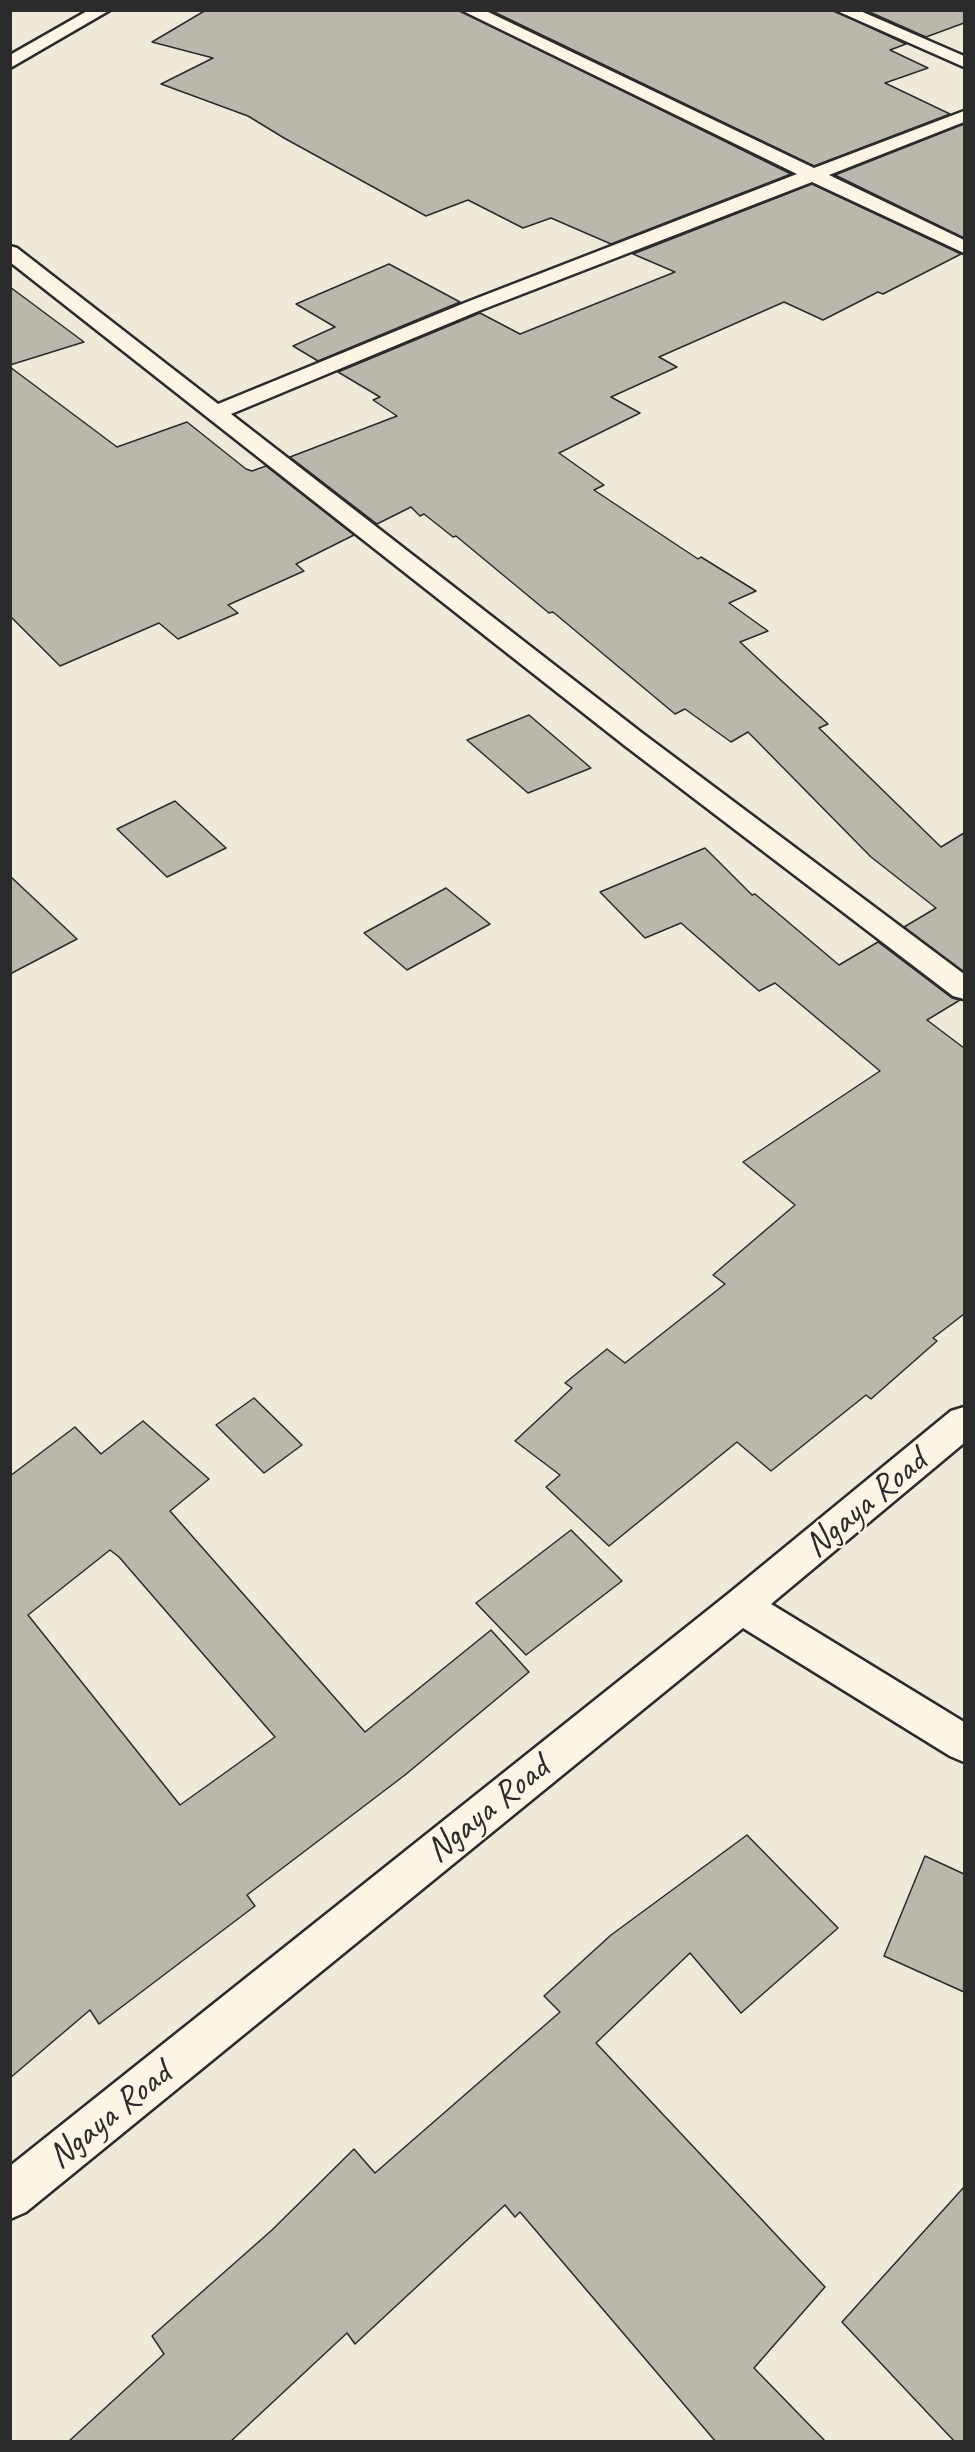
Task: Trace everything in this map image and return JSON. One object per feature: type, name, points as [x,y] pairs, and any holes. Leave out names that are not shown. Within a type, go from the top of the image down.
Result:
[{"type":"street","points":[[10,63],[102,10]]},
{"type":"street","points":[[469,10],[964,247]]},
{"type":"street","points":[[843,10],[964,62]]},
{"type":"street","points":[[937,51],[964,40]]},
{"type":"street","points":[[218,412],[474,306],[964,116]]},
{"type":"street","points":[[10,252],[218,412],[633,739],[964,988]]},
{"type":"street","name":"Ngaya Road","points":[[10,2196],[741,1606],[964,1422]]},
{"type":"street","points":[[741,1606],[964,1743]]},
{"type":"building","points":[[206,10],[459,10],[791,174],[611,244],[551,218],[523,228],[468,200],[426,216],[248,116],[161,84],[213,58],[152,42]]},
{"type":"building","points":[[490,10],[833,10],[906,44],[890,50],[928,68],[885,83],[950,114],[814,166]]},
{"type":"building","points":[[865,10],[964,10],[964,23],[926,37]]},
{"type":"building","points":[[964,124],[964,238],[835,175]]},
{"type":"building","points":[[812,184],[961,254],[883,294],[878,292],[823,320],[784,302],[659,357],[677,367],[611,397],[640,413],[559,453],[604,485],[594,490],[698,559],[701,557],[756,591],[729,603],[768,631],[740,642],[828,724],[819,728],[941,847],[964,833],[964,972],[904,927],[936,908],[871,857],[748,732],[731,742],[685,709],[675,714],[553,612],[549,613],[456,536],[453,537],[424,514],[420,516],[411,507],[377,524],[290,457],[397,416],[373,400],[380,397],[338,372],[480,313],[520,334],[675,272],[633,254]]},
{"type":"building","points":[[389,264],[460,302],[318,361],[293,346],[335,327],[296,304]]},
{"type":"building","points":[[10,287],[84,342],[10,365]]},
{"type":"building","points":[[10,367],[117,447],[187,422],[246,469],[252,471],[266,466],[354,535],[296,564],[304,571],[228,605],[238,613],[178,639],[159,623],[60,666],[10,616]]},
{"type":"building","points":[[529,715],[591,768],[528,793],[467,740]]},
{"type":"building","points":[[175,801],[226,848],[167,877],[117,829]]},
{"type":"building","points":[[705,848],[752,895],[755,894],[839,965],[878,942],[952,998],[960,1000],[927,1020],[964,1048],[964,1314],[933,1338],[937,1341],[871,1399],[866,1395],[771,1471],[737,1442],[609,1546],[546,1487],[560,1475],[515,1441],[572,1388],[565,1383],[607,1349],[625,1363],[725,1284],[713,1275],[795,1205],[743,1162],[880,1071],[775,983],[759,991],[681,923],[645,938],[600,892]]},
{"type":"building","points":[[10,876],[77,939],[10,974]]},
{"type":"building","points":[[446,888],[490,924],[407,970],[364,933]]},
{"type":"building","points":[[254,1398],[302,1445],[264,1473],[216,1425]]},
{"type":"building","points":[[143,1421],[209,1479],[170,1511],[365,1732],[491,1630],[529,1672],[405,1775],[247,1895],[255,1906],[99,2024],[90,2010],[10,2078],[10,1476],[75,1427],[101,1454]],"holes":[[[110,1550],[119,1557],[275,1737],[180,1805],[28,1615]]]},
{"type":"building","points":[[571,1530],[622,1581],[526,1655],[476,1603]]},
{"type":"building","points":[[747,1835],[838,1928],[741,2013],[690,1953],[596,2043],[825,2287],[754,2368],[826,2442],[716,2442],[520,2212],[515,2217],[505,2205],[355,2344],[347,2333],[230,2442],[68,2442],[164,2354],[152,2336],[272,2230],[354,2149],[375,2173],[560,2012],[544,1996],[611,1935]]},
{"type":"building","points":[[925,1856],[964,1874],[964,1992],[884,1956]]},
{"type":"building","points":[[964,2187],[964,2442],[955,2442],[842,2322]]}]
